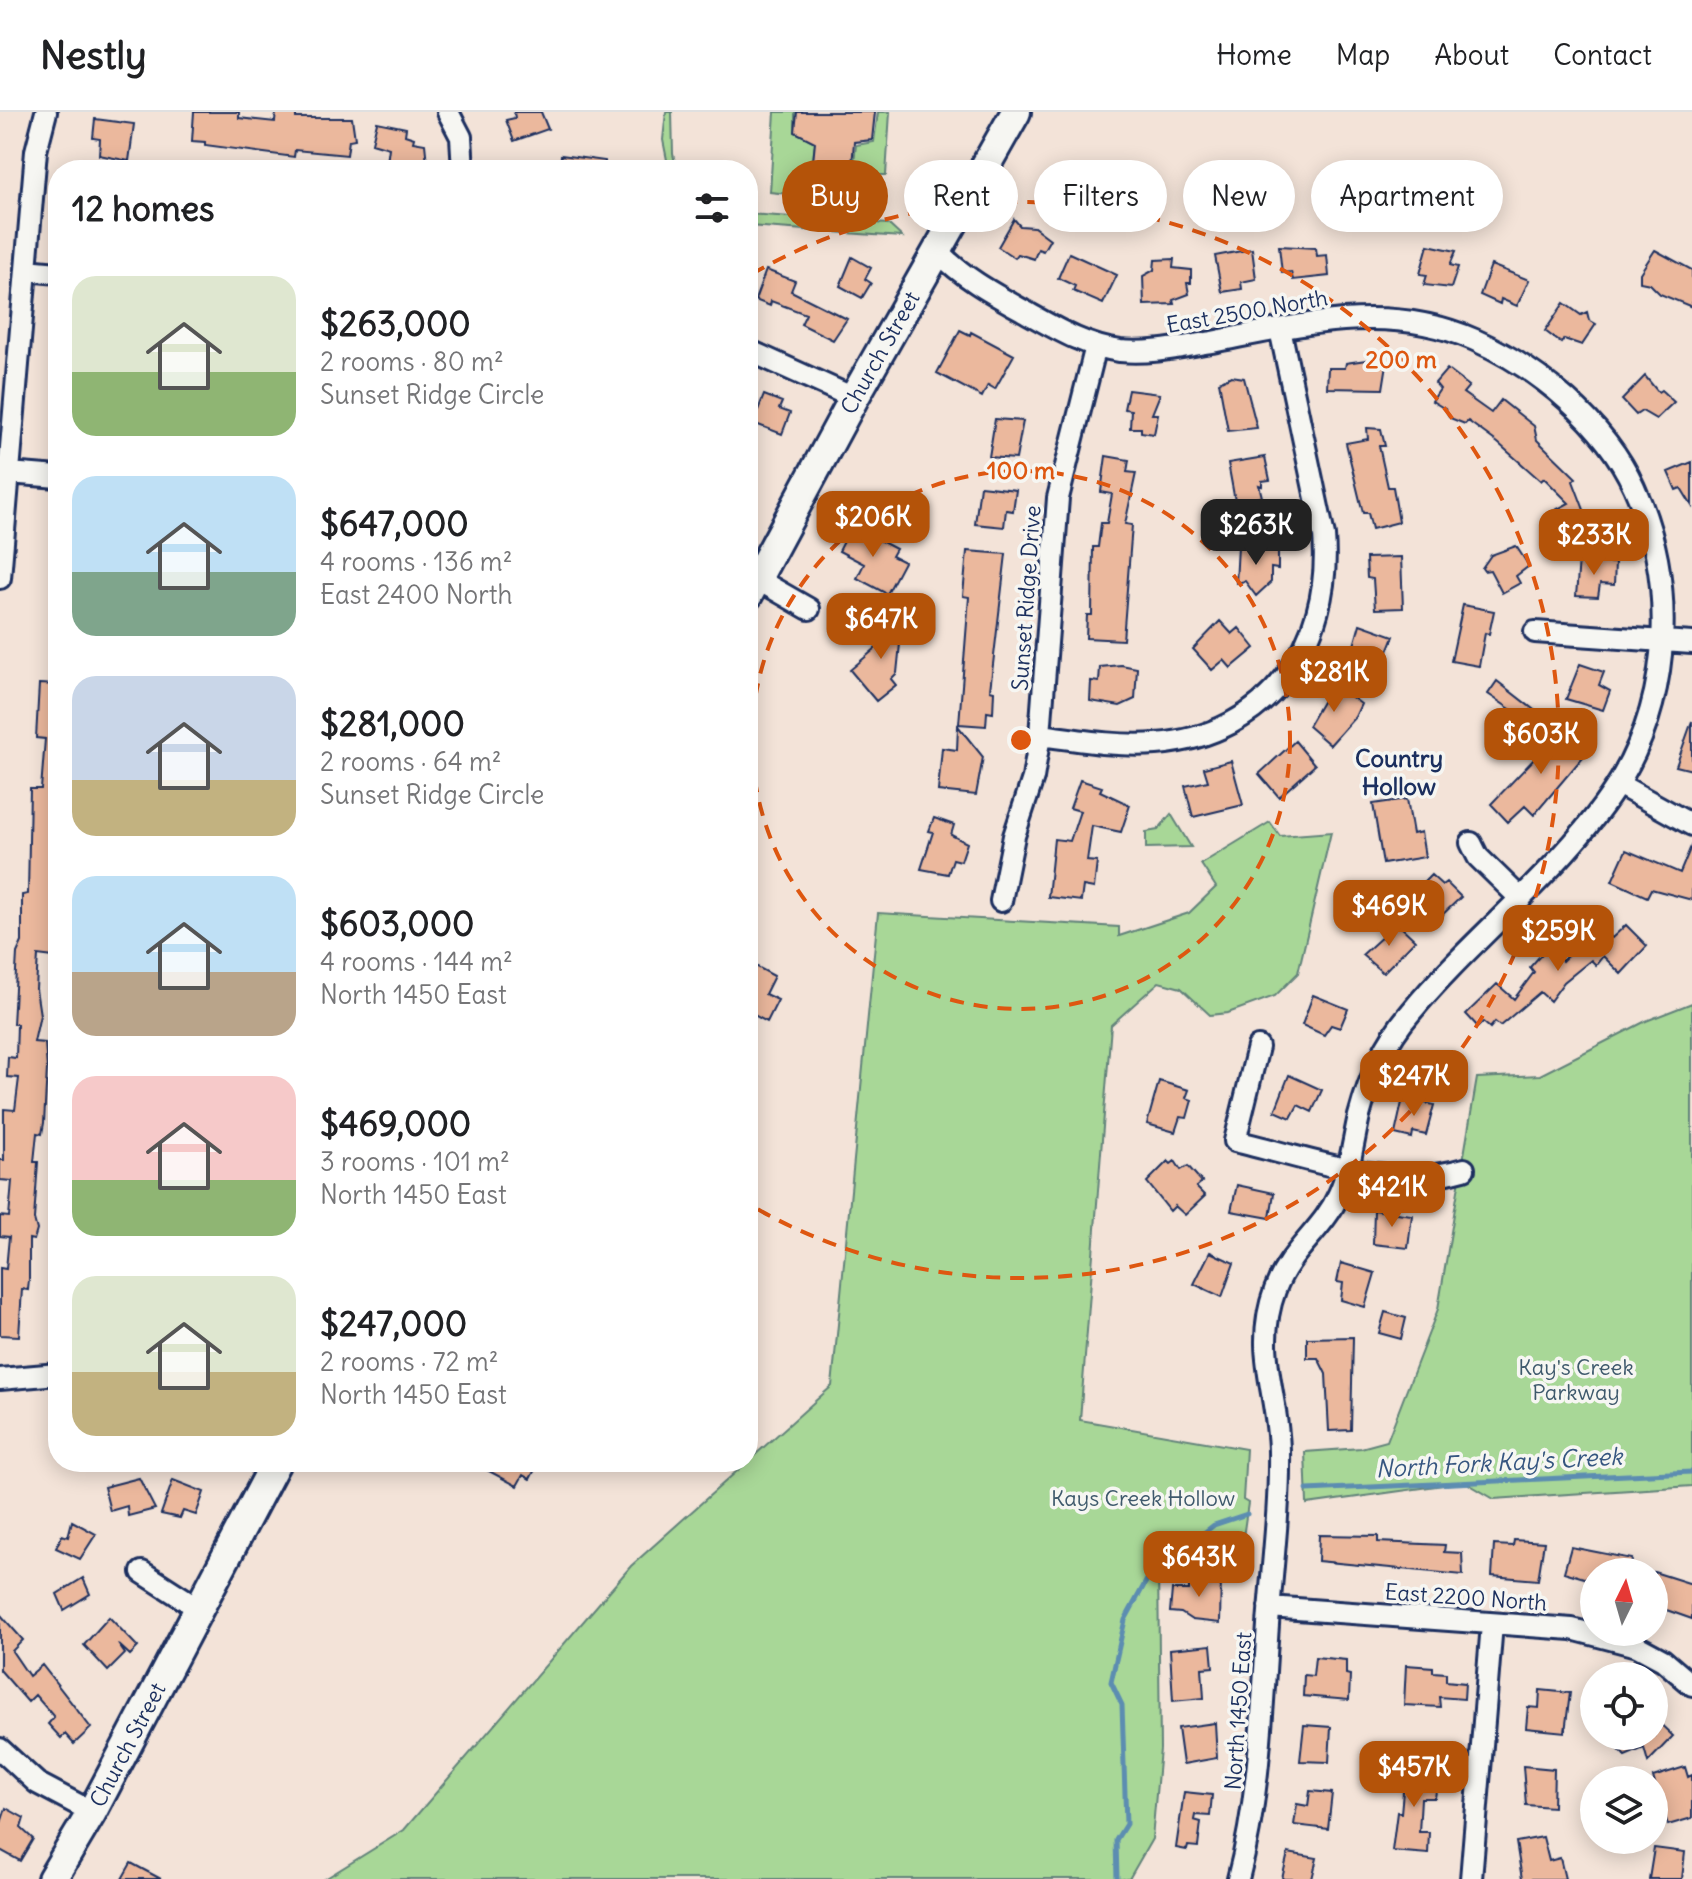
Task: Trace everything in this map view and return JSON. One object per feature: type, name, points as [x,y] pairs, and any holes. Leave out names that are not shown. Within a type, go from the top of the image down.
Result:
[{"type":"street","points":[[0,578],[36,151],[46,112]]},
{"type":"street","points":[[448,112],[461,137],[462,160]]},
{"type":"street","name":"Church Street","points":[[758,569],[1016,112]]},
{"type":"street","name":"East 2500 North","points":[[938,252],[962,276],[1067,336],[1096,346],[1158,351],[1322,320],[1377,317],[1470,337],[1510,357],[1569,404]]},
{"type":"street","points":[[26,270],[48,272]]},
{"type":"street","points":[[1040,735],[1157,744],[1198,737],[1231,724],[1287,679],[1307,645],[1318,612],[1326,564],[1324,536],[1280,329]]},
{"type":"street","name":"Sunset Ridge Drive","points":[[1001,901],[1006,868],[1027,802],[1040,735],[1058,498],[1096,346]]},
{"type":"street","points":[[758,355],[854,398]]},
{"type":"street","name":"North 1450 East","points":[[1238,1879],[1256,1797],[1279,1454],[1267,1377],[1268,1317],[1288,1262],[1327,1217],[1338,1199],[1369,1081],[1386,1047],[1410,1012],[1521,899],[1618,784],[1644,729],[1656,692],[1664,642],[1659,568],[1634,487],[1601,438],[1569,404]]},
{"type":"street","points":[[9,473],[48,476]]},
{"type":"street","points":[[758,585],[809,609]]},
{"type":"street","points":[[1535,632],[1692,643]]},
{"type":"street","points":[[1618,784],[1692,825]]},
{"type":"street","points":[[1471,843],[1478,857],[1521,899]]},
{"type":"street","points":[[1258,1047],[1235,1141],[1348,1168],[1418,1179],[1464,1169]]},
{"type":"street","points":[[0,1379],[48,1375]]},
{"type":"street","name":"Church Street","points":[[52,1879],[92,1812],[271,1472]]},
{"type":"street","points":[[142,1572],[198,1608]]},
{"type":"street","name":"East 2200 North","points":[[1269,1607],[1572,1629],[1606,1636],[1663,1660],[1692,1685]]},
{"type":"street","points":[[1471,1879],[1492,1624]]},
{"type":"street","points":[[0,1749],[37,1783],[92,1812]]},
{"type":"green space","points":[[666,112],[672,112],[674,160],[667,160],[663,140]]},
{"type":"green space","points":[[775,112],[795,112],[795,132],[815,142],[813,160],[782,160],[782,193],[770,192]]},
{"type":"green space","points":[[878,112],[890,112],[887,160],[854,160],[856,145],[874,142]]},
{"type":"green space","points":[[758,215],[782,216],[782,228],[758,227]]},
{"type":"green space","points":[[888,224],[902,237],[832,232],[888,232]]},
{"type":"green space","points":[[1171,814],[1191,847],[1146,848],[1146,832],[1158,830]]},
{"type":"green space","name":"Kays Creek Hollow","points":[[1270,822],[1280,836],[1331,832],[1298,973],[1275,996],[1228,1013],[1210,1015],[1181,988],[1159,982],[1111,1025],[1080,1420],[1246,1449],[1243,1500],[1248,1503],[1240,1558],[1158,1563],[1160,1749],[1152,1839],[1129,1879],[325,1879],[404,1830],[631,1566],[736,1472],[758,1472],[758,1452],[832,1386],[878,913],[1119,927],[1119,936],[1189,913],[1216,887],[1201,864]]},
{"type":"green space","name":"Kay's Creek Parkway","points":[[1692,1003],[1692,1486],[1494,1499],[1465,1482],[1307,1504],[1305,1452],[1361,1448],[1387,1441],[1438,1309],[1477,1078],[1540,1075],[1646,1021]]},
{"type":"building","points":[[194,112],[239,112],[239,118],[275,122],[276,112],[296,112],[296,118],[352,118],[355,139],[349,140],[347,155],[295,150],[294,157],[205,145],[205,142],[192,141]]},
{"type":"building","points":[[514,112],[541,112],[548,129],[514,141],[506,120],[515,118]]},
{"type":"building","points":[[797,112],[875,112],[872,140],[854,142],[852,160],[813,160],[815,142],[795,132]]},
{"type":"building","points":[[95,119],[134,124],[129,160],[99,155],[100,139],[93,138]]},
{"type":"building","points":[[377,122],[406,128],[405,135],[414,138],[413,142],[425,144],[427,160],[387,160],[389,148],[372,143]]},
{"type":"building","points":[[561,155],[598,160],[561,160]]},
{"type":"building","points":[[1018,224],[1034,227],[1034,232],[1041,232],[1050,239],[1043,251],[1038,249],[1034,259],[1018,254],[1015,258],[998,247],[1007,232],[1018,232]]},
{"type":"building","points":[[1428,245],[1456,251],[1450,265],[1458,267],[1451,288],[1424,285],[1427,275],[1420,274]]},
{"type":"building","points":[[1279,246],[1316,248],[1317,256],[1327,255],[1329,276],[1293,280],[1291,272],[1282,273]]},
{"type":"building","points":[[1252,249],[1256,279],[1241,282],[1242,289],[1222,292],[1215,256]]},
{"type":"building","points":[[1655,250],[1692,270],[1692,307],[1660,294],[1650,284],[1640,282],[1640,273]]},
{"type":"building","points":[[1069,253],[1117,275],[1103,304],[1073,291],[1075,286],[1058,278]]},
{"type":"building","points":[[852,257],[871,268],[865,279],[871,283],[862,298],[840,286]]},
{"type":"building","points":[[1174,259],[1173,268],[1191,270],[1191,283],[1187,283],[1189,294],[1173,300],[1174,304],[1144,305],[1143,276],[1154,270],[1155,260]]},
{"type":"building","points":[[1491,265],[1529,280],[1517,306],[1501,299],[1500,304],[1480,295]]},
{"type":"building","points":[[766,270],[795,281],[791,291],[847,319],[833,340],[801,324],[806,314],[771,301],[770,306],[758,301]]},
{"type":"building","points":[[1564,303],[1581,315],[1587,312],[1589,320],[1596,324],[1582,345],[1564,339],[1561,343],[1545,331]]},
{"type":"building","points":[[960,330],[970,335],[971,332],[1014,355],[995,389],[988,385],[982,397],[937,373]]},
{"type":"building","points":[[1366,360],[1387,364],[1383,389],[1327,388],[1328,368],[1345,368],[1346,363]]},
{"type":"building","points":[[1447,369],[1469,386],[1463,393],[1491,413],[1501,400],[1534,426],[1537,440],[1576,478],[1573,481],[1586,515],[1594,515],[1603,537],[1569,548],[1562,528],[1556,530],[1550,513],[1569,503],[1544,478],[1541,481],[1498,443],[1468,421],[1465,424],[1450,418],[1445,409],[1432,401],[1440,389],[1435,383]]},
{"type":"building","points":[[1231,376],[1244,378],[1257,428],[1228,431],[1219,382]]},
{"type":"building","points":[[1645,376],[1658,392],[1661,390],[1674,402],[1656,419],[1642,411],[1636,415],[1622,400]]},
{"type":"building","points":[[1128,390],[1160,394],[1152,414],[1158,414],[1154,434],[1141,432],[1141,428],[1130,428],[1131,410],[1124,409]]},
{"type":"building","points":[[764,395],[782,402],[779,409],[790,413],[782,434],[758,425],[758,410]]},
{"type":"building","points":[[995,419],[1023,421],[1016,459],[989,457]]},
{"type":"building","points":[[1367,428],[1381,429],[1385,446],[1379,446],[1388,487],[1393,487],[1399,522],[1372,529],[1368,513],[1363,513],[1346,443],[1368,439]]},
{"type":"building","points":[[1106,456],[1129,460],[1127,472],[1136,473],[1125,524],[1132,525],[1123,640],[1086,638],[1087,615],[1092,615],[1093,547],[1098,547],[1101,523],[1107,523],[1112,494],[1101,492]]},
{"type":"building","points":[[1265,457],[1270,480],[1262,481],[1262,486],[1259,485],[1262,497],[1235,501],[1228,463]]},
{"type":"building","points":[[1692,462],[1692,506],[1681,488],[1676,490],[1668,472]]},
{"type":"building","points":[[980,486],[1016,490],[1013,511],[1006,510],[1004,527],[975,524]]},
{"type":"building","points":[[852,526],[896,549],[892,556],[904,562],[887,594],[857,578],[864,564],[839,551]]},
{"type":"building","points":[[1238,546],[1278,548],[1278,569],[1271,568],[1271,582],[1256,596],[1245,581],[1236,583]]},
{"type":"building","points":[[1516,546],[1529,566],[1516,576],[1520,583],[1502,593],[1490,570],[1484,571],[1482,568],[1491,555]]},
{"type":"building","points":[[967,551],[1006,554],[990,690],[994,691],[993,713],[987,712],[986,726],[959,724],[969,597],[963,596]]},
{"type":"building","points":[[1401,557],[1403,608],[1375,609],[1373,579],[1367,578],[1366,558]]},
{"type":"building","points":[[1579,560],[1615,563],[1614,585],[1600,584],[1598,597],[1576,596]]},
{"type":"building","points":[[1463,605],[1494,611],[1489,634],[1485,633],[1479,666],[1451,661]]},
{"type":"building","points":[[879,621],[902,624],[897,673],[891,679],[896,685],[876,701],[850,670],[876,648]]},
{"type":"building","points":[[1220,621],[1232,634],[1239,628],[1255,648],[1231,668],[1224,660],[1212,670],[1193,649]]},
{"type":"building","points":[[1360,624],[1394,636],[1375,684],[1346,674]]},
{"type":"building","points":[[1580,664],[1604,672],[1599,685],[1610,691],[1603,710],[1566,699]]},
{"type":"building","points":[[1121,665],[1137,668],[1135,699],[1120,706],[1090,701],[1091,681],[1099,682],[1100,667]]},
{"type":"building","points":[[1497,681],[1547,720],[1540,729],[1488,694]]},
{"type":"building","points":[[1333,683],[1361,704],[1355,717],[1330,745],[1308,726]]},
{"type":"building","points":[[39,684],[48,684],[48,956],[38,955],[36,989],[40,1015],[34,1042],[45,1043],[47,1069],[44,1123],[42,1134],[37,1133],[34,1162],[38,1162],[34,1219],[37,1230],[34,1240],[29,1239],[28,1290],[22,1289],[19,1336],[0,1335],[0,1268],[6,1269],[9,1237],[0,1236],[0,1216],[9,1217],[12,1181],[0,1180],[0,1160],[4,1160],[4,1109],[15,1110],[19,1078],[7,1077],[8,1057],[16,1058],[17,1024],[13,1024],[17,953],[22,942],[22,895],[28,894],[30,789],[41,789],[45,739],[36,738]]},
{"type":"building","points":[[1692,721],[1692,770],[1676,766]]},
{"type":"building","points":[[958,726],[983,757],[976,795],[938,791],[942,748],[957,750]]},
{"type":"building","points":[[1556,726],[1585,749],[1583,757],[1534,815],[1525,806],[1508,822],[1491,804],[1538,755],[1535,753]]},
{"type":"building","points":[[1295,741],[1315,765],[1279,797],[1259,774]]},
{"type":"building","points":[[1231,761],[1243,805],[1193,817],[1185,786],[1208,781],[1204,768]]},
{"type":"building","points":[[1080,780],[1102,787],[1100,791],[1130,805],[1121,832],[1092,826],[1087,861],[1097,862],[1094,888],[1083,886],[1081,901],[1048,897],[1054,839],[1070,841],[1080,811],[1070,808]]},
{"type":"building","points":[[1407,799],[1413,834],[1421,832],[1425,857],[1383,864],[1373,804]]},
{"type":"building","points":[[934,818],[954,825],[951,835],[967,843],[961,861],[953,859],[948,874],[921,869],[933,832],[929,831]]},
{"type":"building","points":[[1692,844],[1692,900],[1651,889],[1647,897],[1612,881],[1626,850],[1680,873]]},
{"type":"building","points":[[1431,875],[1442,885],[1446,882],[1461,897],[1439,918],[1414,892]]},
{"type":"building","points":[[1397,923],[1415,940],[1383,973],[1362,955]]},
{"type":"building","points":[[1626,925],[1647,946],[1621,974],[1603,956],[1596,965],[1591,960],[1564,982],[1550,1001],[1540,992],[1500,1026],[1495,1022],[1490,1028],[1483,1022],[1478,1027],[1466,1014],[1497,984],[1514,999],[1534,972],[1530,967],[1548,947],[1562,961],[1597,926],[1612,938]]},
{"type":"building","points":[[758,967],[774,976],[765,994],[778,1000],[767,1022],[758,1017]]},
{"type":"building","points":[[1313,995],[1348,1009],[1340,1028],[1331,1025],[1324,1035],[1302,1025]]},
{"type":"building","points":[[1289,1075],[1322,1090],[1312,1112],[1298,1105],[1291,1118],[1275,1111]]},
{"type":"building","points":[[1159,1081],[1189,1090],[1186,1098],[1192,1100],[1187,1118],[1180,1117],[1175,1132],[1147,1124]]},
{"type":"building","points":[[1403,1098],[1434,1105],[1426,1135],[1413,1132],[1412,1138],[1395,1134]]},
{"type":"building","points":[[1168,1161],[1171,1164],[1175,1161],[1181,1170],[1188,1166],[1202,1182],[1196,1187],[1205,1196],[1185,1215],[1175,1206],[1170,1211],[1147,1182]]},
{"type":"building","points":[[1237,1185],[1274,1193],[1270,1218],[1231,1211]]},
{"type":"building","points":[[1374,1210],[1412,1215],[1408,1248],[1373,1244]]},
{"type":"building","points":[[1210,1252],[1234,1263],[1222,1297],[1194,1284]]},
{"type":"building","points":[[1341,1263],[1375,1273],[1365,1307],[1341,1300],[1343,1283],[1337,1282]]},
{"type":"building","points":[[1385,1312],[1406,1318],[1401,1339],[1379,1333]]},
{"type":"building","points":[[1353,1337],[1351,1430],[1329,1431],[1326,1374],[1318,1358],[1307,1358],[1307,1338]]},
{"type":"building","points":[[491,1472],[534,1472],[530,1479],[523,1475],[517,1486]]},
{"type":"building","points":[[139,1478],[155,1509],[128,1516],[127,1506],[110,1511],[104,1487]]},
{"type":"building","points":[[173,1480],[204,1492],[196,1515],[183,1511],[180,1518],[161,1514]]},
{"type":"building","points":[[72,1521],[96,1534],[80,1559],[56,1548],[62,1535],[68,1537]]},
{"type":"building","points":[[1319,1535],[1378,1536],[1378,1542],[1445,1545],[1444,1552],[1462,1553],[1463,1575],[1318,1561]]},
{"type":"building","points":[[1514,1540],[1544,1542],[1538,1580],[1492,1576],[1494,1545],[1513,1546]]},
{"type":"building","points":[[1571,1547],[1627,1558],[1580,1558],[1580,1577],[1564,1572]]},
{"type":"building","points":[[1189,1574],[1221,1576],[1220,1623],[1192,1620],[1181,1613],[1170,1612],[1172,1590],[1189,1590]]},
{"type":"building","points":[[1668,1576],[1692,1584],[1692,1619],[1668,1611]]},
{"type":"building","points":[[83,1578],[90,1594],[64,1610],[57,1594]]},
{"type":"building","points":[[0,1614],[23,1640],[12,1651],[29,1676],[42,1665],[91,1728],[74,1744],[65,1734],[61,1738],[48,1724],[54,1717],[35,1695],[28,1702],[0,1670]]},
{"type":"building","points":[[109,1617],[138,1647],[130,1655],[118,1644],[125,1654],[108,1671],[84,1645]]},
{"type":"building","points":[[1211,1645],[1213,1667],[1202,1668],[1204,1698],[1173,1701],[1170,1649]]},
{"type":"building","points":[[1315,1657],[1346,1660],[1346,1674],[1350,1675],[1349,1700],[1303,1696],[1304,1675],[1313,1676]]},
{"type":"building","points":[[1406,1665],[1433,1667],[1433,1672],[1446,1673],[1446,1681],[1465,1683],[1464,1699],[1439,1697],[1440,1707],[1404,1705]]},
{"type":"building","points":[[1540,1690],[1570,1693],[1565,1732],[1526,1728],[1528,1707],[1539,1708]]},
{"type":"building","points":[[1215,1723],[1217,1758],[1183,1764],[1178,1728]]},
{"type":"building","points":[[1304,1725],[1331,1727],[1329,1762],[1300,1761]]},
{"type":"building","points":[[1619,1750],[1639,1750],[1625,1756]]},
{"type":"building","points":[[1645,1750],[1660,1750],[1648,1762]]},
{"type":"building","points":[[1406,1759],[1429,1762],[1428,1777],[1438,1778],[1435,1798],[1421,1798],[1419,1832],[1429,1832],[1428,1854],[1392,1851],[1397,1812],[1401,1813]]},
{"type":"building","points":[[1523,1766],[1554,1769],[1553,1807],[1526,1805]]},
{"type":"building","points":[[1685,1767],[1688,1777],[1692,1775],[1692,1818],[1668,1825],[1668,1772]]},
{"type":"building","points":[[1310,1791],[1332,1793],[1328,1829],[1294,1825],[1297,1804],[1308,1806]]},
{"type":"building","points":[[1184,1792],[1212,1795],[1210,1816],[1195,1815],[1194,1820],[1201,1822],[1198,1847],[1188,1846],[1187,1850],[1176,1848]]},
{"type":"building","points":[[6,1808],[24,1818],[21,1828],[33,1839],[20,1861],[0,1850],[0,1826]]},
{"type":"building","points":[[1543,1837],[1549,1861],[1560,1858],[1565,1879],[1522,1879],[1516,1842]]},
{"type":"building","points":[[1668,1850],[1685,1852],[1682,1879],[1649,1879],[1653,1854],[1668,1854]]},
{"type":"building","points":[[1288,1853],[1317,1858],[1312,1879],[1282,1879]]},
{"type":"building","points":[[131,1863],[161,1879],[122,1879]]},
{"type":"waterway","name":"North Fork Kay's Creek","points":[[1307,1490],[1692,1472]]},
{"type":"waterway","name":"North Fork Kay's Creek","points":[[1117,1879],[1116,1840],[1126,1824],[1122,1705],[1111,1682],[1125,1620],[1149,1576],[1214,1525],[1247,1514]]},
{"type":"district","name":"Country Hollow","points":[[1399,773]]}]
